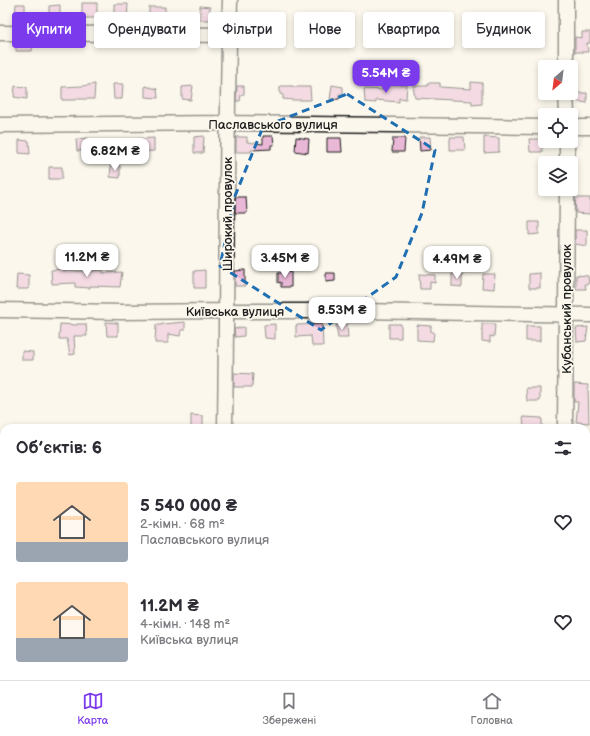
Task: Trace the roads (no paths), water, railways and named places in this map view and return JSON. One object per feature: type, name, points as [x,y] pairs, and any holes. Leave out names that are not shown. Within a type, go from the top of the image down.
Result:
[{"type":"street","name":"Широкий провулок","points":[[230,0],[230,12]]},
{"type":"street","points":[[566,0],[566,60]]},
{"type":"street","points":[[0,33],[208,35]]},
{"type":"street","name":"Широкий провулок","points":[[225,424],[229,48]]},
{"type":"street","name":"Паславського вулиця","points":[[0,125],[228,123],[538,127]]},
{"type":"street","points":[[578,127],[590,127]]},
{"type":"street","name":"Кубанський провулок","points":[[565,424],[566,196]]},
{"type":"street","name":"Київська вулиця","points":[[0,310],[121,312],[360,311],[590,315]]}]
